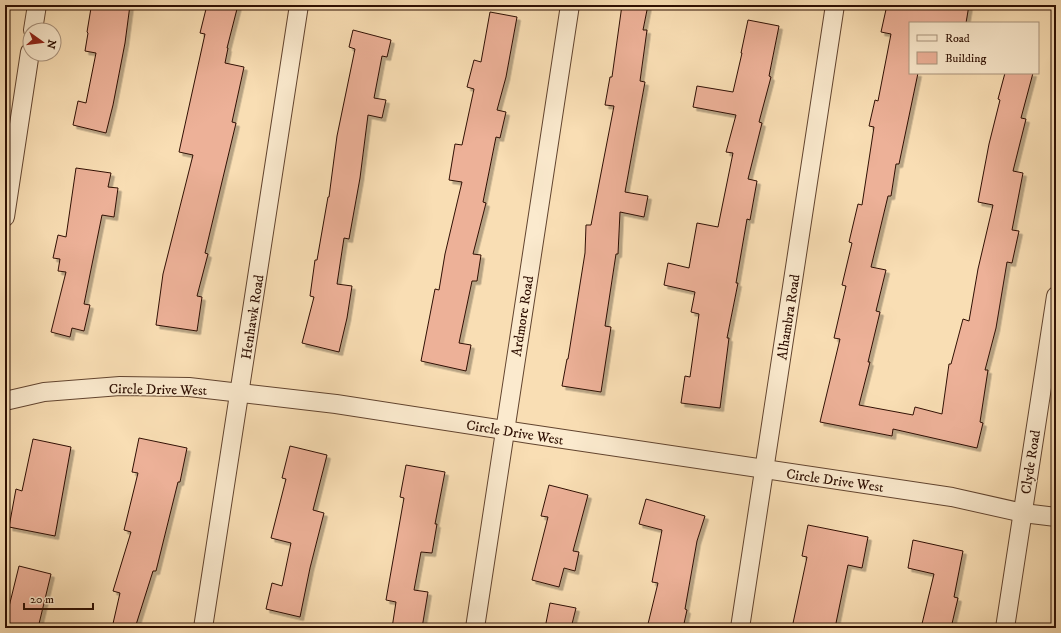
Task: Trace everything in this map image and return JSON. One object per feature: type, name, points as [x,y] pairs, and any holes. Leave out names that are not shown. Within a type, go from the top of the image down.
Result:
[{"type":"street","points":[[34,22],[37,5]]},
{"type":"street","name":"Henhawk Road","points":[[203,628],[299,5]]},
{"type":"street","name":"Ardmore Road","points":[[475,628],[570,5]]},
{"type":"street","name":"Alhambra Road","points":[[740,628],[834,5]]},
{"type":"street","points":[[5,217],[28,62]]},
{"type":"street","name":"Clyde Road","points":[[1005,628],[1023,513],[1052,355],[1056,296]]},
{"type":"street","name":"Circle Drive West","points":[[5,401],[44,392],[120,386],[189,387],[336,404],[952,498],[1023,513],[1056,517]]},
{"type":"building","points":[[99,5],[130,5],[125,43],[106,133],[73,125],[78,101],[86,103],[96,53],[85,51],[87,32],[91,8],[99,9]]},
{"type":"building","points":[[207,5],[238,5],[227,48],[225,63],[244,67],[232,122],[236,123],[205,253],[208,254],[197,296],[202,297],[197,331],[156,325],[163,274],[193,155],[179,152],[205,34],[200,33]]},
{"type":"building","points":[[622,5],[648,5],[643,30],[647,30],[640,81],[645,82],[625,192],[648,196],[644,217],[620,212],[618,254],[616,254],[605,326],[611,327],[601,392],[562,386],[568,359],[585,253],[586,225],[591,225],[614,106],[605,105],[610,77],[612,77]]},
{"type":"building","points":[[887,5],[969,5],[966,22],[909,22],[909,74],[918,74],[899,164],[896,164],[891,196],[888,196],[871,267],[886,270],[876,311],[880,312],[868,362],[870,362],[859,405],[913,415],[915,407],[942,414],[949,364],[951,364],[963,319],[969,321],[978,269],[993,205],[978,202],[989,144],[1000,100],[998,99],[1005,74],[1033,74],[1021,118],[1026,119],[1013,171],[1023,173],[1012,230],[1019,231],[1012,263],[1007,262],[996,328],[985,370],[988,370],[980,422],[983,423],[977,448],[893,429],[892,436],[820,422],[840,339],[834,338],[846,286],[842,285],[852,243],[849,242],[858,204],[862,205],[874,127],[869,126],[875,100],[878,101],[891,34],[881,32]]},
{"type":"building","points":[[490,12],[517,17],[506,77],[497,110],[506,112],[500,138],[496,137],[483,202],[486,203],[473,254],[481,255],[477,281],[472,281],[459,343],[471,345],[466,371],[421,361],[435,289],[439,290],[445,254],[462,182],[449,180],[455,144],[462,145],[474,89],[467,87],[474,60],[481,62]]},
{"type":"building","points":[[748,20],[779,26],[769,76],[771,77],[759,122],[762,123],[748,179],[757,181],[750,220],[747,219],[736,283],[738,283],[727,338],[729,338],[720,408],[681,403],[685,376],[690,377],[699,314],[691,312],[695,292],[664,285],[668,263],[689,268],[697,223],[718,227],[733,153],[726,152],[736,115],[693,107],[697,86],[733,92]]},
{"type":"building","points":[[353,30],[391,40],[387,57],[382,56],[374,98],[386,100],[382,118],[368,115],[360,178],[349,239],[344,238],[337,284],[352,286],[347,318],[339,352],[302,343],[314,297],[310,296],[315,260],[317,260],[329,197],[337,136],[355,49],[349,47]]},
{"type":"building","points":[[76,168],[111,173],[108,187],[118,188],[114,217],[102,215],[84,304],[90,305],[84,331],[72,328],[70,337],[51,332],[66,272],[58,271],[60,259],[53,258],[58,235],[66,237]]},
{"type":"building","points":[[139,438],[187,448],[180,482],[178,482],[156,571],[153,571],[135,628],[112,628],[120,593],[113,591],[131,532],[124,530],[138,473],[132,472]]},
{"type":"building","points":[[33,439],[71,447],[55,536],[9,527],[16,489],[22,491]]},
{"type":"building","points":[[290,446],[327,455],[313,510],[324,513],[310,568],[300,617],[266,609],[272,583],[282,586],[291,543],[271,538],[286,479],[282,478]]},
{"type":"building","points":[[406,465],[445,472],[435,524],[437,524],[432,553],[421,552],[414,590],[428,592],[422,628],[392,628],[396,602],[386,600],[404,498],[400,497]]},
{"type":"building","points":[[549,485],[588,495],[573,551],[579,552],[575,571],[564,568],[559,587],[532,580],[548,517],[541,516]]},
{"type":"building","points":[[646,499],[705,516],[697,541],[683,628],[647,628],[658,583],[652,582],[662,530],[639,524]]},
{"type":"building","points":[[808,525],[868,537],[862,568],[848,565],[835,628],[792,628],[807,557],[802,556]]},
{"type":"building","points":[[913,540],[963,551],[954,597],[958,598],[951,628],[921,628],[934,574],[908,568]]},
{"type":"building","points":[[19,566],[51,574],[38,628],[5,628]]},
{"type":"building","points":[[550,603],[576,608],[571,628],[545,628]]}]
